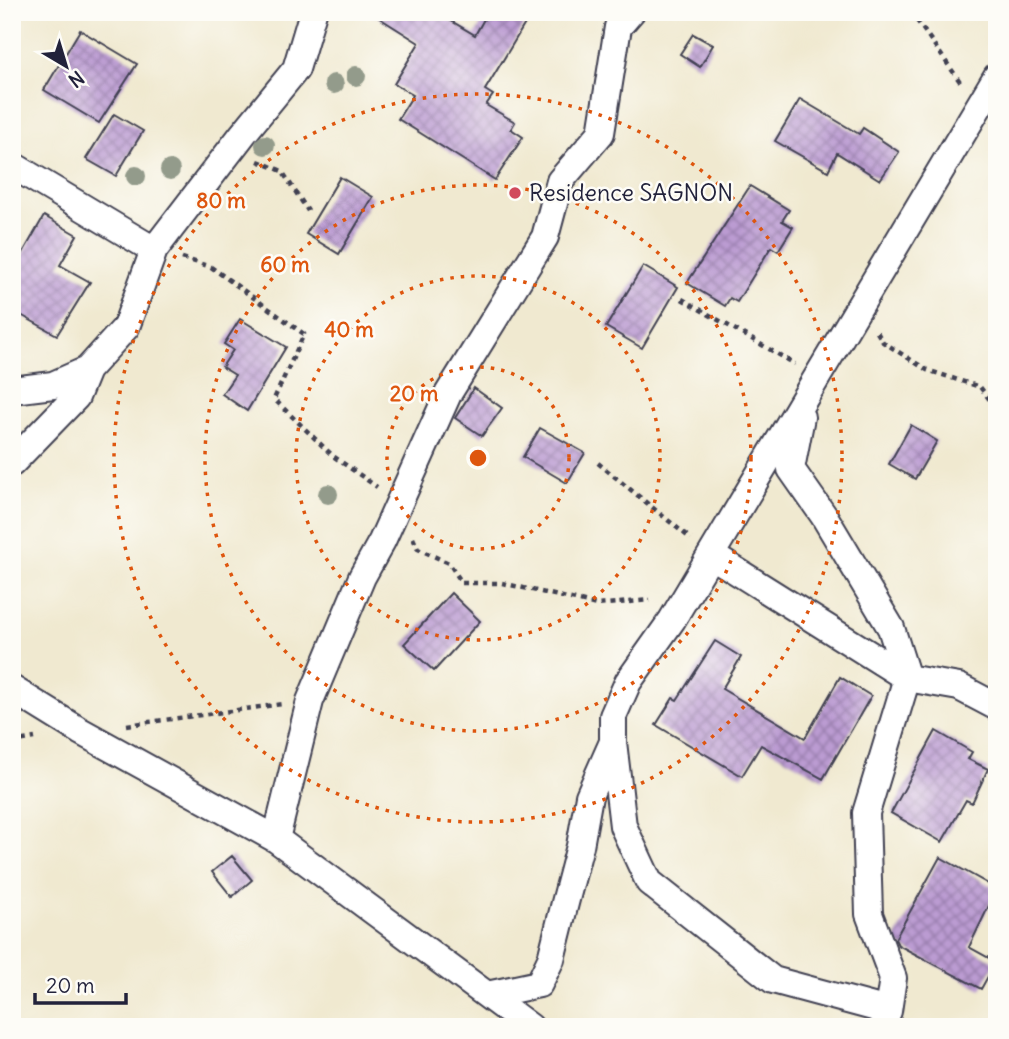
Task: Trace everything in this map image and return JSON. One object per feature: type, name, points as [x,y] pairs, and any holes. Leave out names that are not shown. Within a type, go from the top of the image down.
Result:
[{"type":"street","points":[[12,463],[76,397],[87,370],[126,327],[154,250],[296,69],[313,12]]},
{"type":"street","points":[[275,839],[310,701],[362,577],[382,541],[448,394],[545,237],[560,181],[601,133],[618,27],[623,15]]},
{"type":"street","points":[[811,388],[791,469],[831,526],[891,628],[907,678],[866,813],[869,914],[893,978],[884,1019],[773,980],[649,882],[623,826],[613,742],[613,716],[628,682],[672,620],[997,76]]},
{"type":"street","points":[[12,164],[154,250]]},
{"type":"street","points":[[12,390],[53,385],[87,370]]},
{"type":"street","points":[[711,555],[907,678],[959,687],[997,707]]},
{"type":"street","points":[[12,689],[80,731],[275,839],[530,1027]]},
{"type":"street","points":[[487,995],[539,984],[554,948],[580,846],[589,796],[613,742]]},
{"type":"path","points":[[911,12],[978,107]]},
{"type":"path","points":[[243,134],[254,160],[282,171],[308,211]]},
{"type":"path","points":[[682,299],[811,388]]},
{"type":"path","points":[[860,304],[883,342],[928,370],[980,387],[997,409]]},
{"type":"path","points":[[598,463],[711,555]]},
{"type":"path","points":[[12,742],[310,701]]},
{"type":"building","points":[[370,12],[436,12],[475,35],[488,12],[532,12],[485,90],[493,95],[486,105],[515,122],[511,129],[523,137],[495,180],[398,119],[413,95],[394,84],[419,43]]},
{"type":"building","points":[[80,30],[137,64],[99,123],[44,90]]},
{"type":"building","points":[[693,34],[713,45],[700,67],[680,54]]},
{"type":"building","points":[[800,99],[859,134],[863,128],[899,152],[880,180],[837,153],[828,171],[775,141]]},
{"type":"building","points":[[114,114],[143,131],[116,176],[86,159]]},
{"type":"building","points":[[340,177],[373,197],[339,254],[306,234]]},
{"type":"building","points":[[750,186],[789,210],[782,221],[793,227],[778,251],[771,247],[737,302],[730,298],[725,306],[687,283]]},
{"type":"building","points":[[44,216],[77,235],[60,265],[90,282],[57,335],[12,310],[12,272]]},
{"type":"building","points":[[643,266],[678,287],[642,348],[606,327]]},
{"type":"building","points":[[240,319],[286,347],[247,411],[222,394],[235,375],[222,367],[233,350],[224,344]]},
{"type":"building","points":[[474,388],[502,408],[482,436],[455,418]]},
{"type":"building","points":[[911,425],[937,441],[915,479],[889,464]]},
{"type":"building","points":[[540,428],[585,453],[567,483],[523,457]]},
{"type":"building","points":[[451,593],[480,621],[434,671],[404,644]]},
{"type":"building","points":[[715,641],[741,657],[722,689],[805,738],[840,677],[871,696],[823,779],[761,745],[742,776],[656,725],[673,698],[677,700]]},
{"type":"building","points":[[936,731],[972,752],[968,759],[988,769],[972,803],[966,800],[942,842],[891,813]]},
{"type":"building","points":[[232,856],[252,880],[232,897],[212,872]]},
{"type":"building","points":[[940,857],[997,889],[969,947],[996,962],[981,989],[898,945],[895,939]]},
{"type":"place","name":"Residence SAGNON","points":[[515,193]]}]
